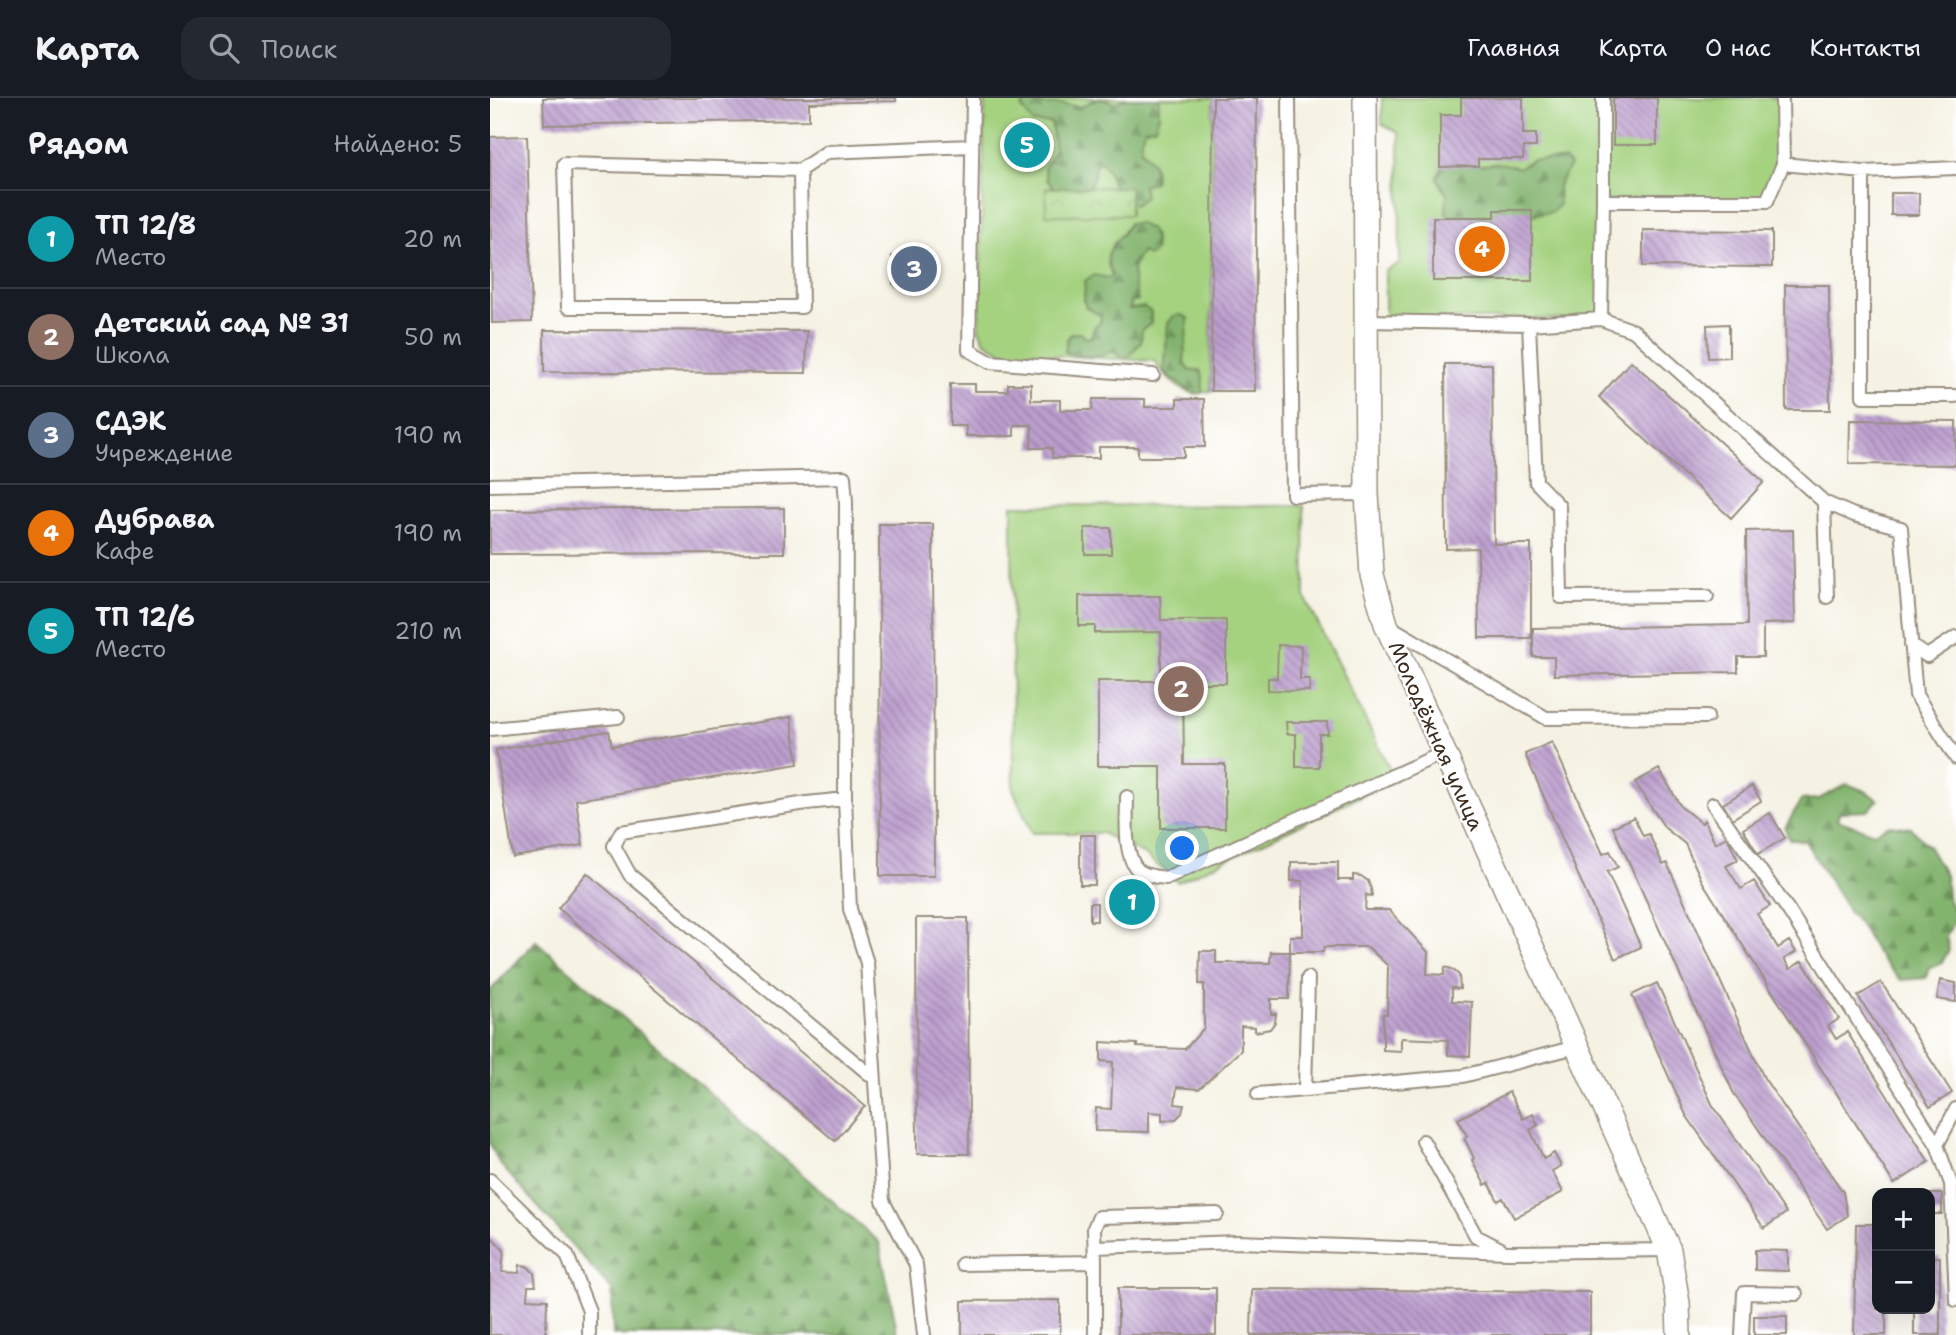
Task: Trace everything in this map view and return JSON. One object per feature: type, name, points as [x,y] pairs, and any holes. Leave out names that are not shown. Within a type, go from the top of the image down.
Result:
[{"type":"street","name":"Молодёжная улица","points":[[1365,98],[1367,494],[1372,575],[1386,625],[1669,1250],[1678,1303],[1679,1335]]},
{"type":"lane","points":[[973,98],[969,350],[990,362],[1153,375]]},
{"type":"lane","points":[[1289,98],[1293,495],[1367,494]]},
{"type":"lane","points":[[1601,319],[1603,98]]},
{"type":"lane","points":[[1603,201],[1767,201],[1783,164],[1782,98]]},
{"type":"lane","points":[[800,170],[803,307],[568,307],[564,164],[800,170],[827,152],[971,146]]},
{"type":"lane","points":[[1783,164],[1863,172],[1956,168]]},
{"type":"lane","points":[[1863,172],[1863,396],[1955,396]]},
{"type":"lane","points":[[1367,321],[1529,324],[1601,319],[1634,331],[1824,502],[1854,515],[1900,528],[1916,695],[1956,758]]},
{"type":"lane","points":[[1529,324],[1536,482],[1559,506],[1561,597],[1707,596]]},
{"type":"lane","points":[[490,485],[844,477],[845,799],[850,909],[867,963],[883,1201],[916,1265],[924,1335]]},
{"type":"lane","points":[[1824,502],[1827,597]]},
{"type":"lane","points":[[1386,625],[1546,718],[1707,717]]},
{"type":"lane","points":[[1911,645],[1927,656],[1956,637]]},
{"type":"lane","points":[[490,729],[618,717]]},
{"type":"lane","points":[[1127,797],[1127,837],[1133,862],[1139,871],[1166,878],[1443,752]]},
{"type":"lane","points":[[845,799],[621,832],[614,846],[630,875],[874,1078]]},
{"type":"lane","points":[[1713,804],[1789,911],[1937,1144],[1951,1184],[1956,1300]]},
{"type":"lane","points":[[1305,1090],[1308,978]]},
{"type":"lane","points":[[1258,1094],[1464,1076],[1576,1047]]},
{"type":"lane","points":[[1937,1144],[1956,1109]]},
{"type":"lane","points":[[1423,1141],[1476,1236],[1508,1252]]},
{"type":"lane","points":[[490,1180],[567,1255],[589,1311],[589,1335]]},
{"type":"lane","points":[[1095,1335],[1094,1228],[1099,1217],[1217,1214]]},
{"type":"lane","points":[[1095,1247],[1238,1242],[1508,1252],[1669,1250]]},
{"type":"lane","points":[[962,1264],[1095,1262]]},
{"type":"lane","points":[[1742,1335],[1744,1293],[1796,1294]]},
{"type":"green space","points":[[985,98],[1213,98],[1211,391],[1196,393],[1182,389],[1166,376],[1155,361],[1005,353],[985,342],[979,329]]},
{"type":"green space","points":[[1098,98],[1115,103],[1129,98],[1159,100],[1159,115],[1155,127],[1145,129],[1141,139],[1141,149],[1154,167],[1154,182],[1143,185],[1145,197],[1134,205],[1116,193],[1101,161],[1095,165],[1094,177],[1087,190],[1057,191],[1047,180],[1044,169],[1055,150],[1051,123],[1033,123],[1022,108],[1026,99],[1043,105],[1081,107]]},
{"type":"green space","points":[[1382,98],[1782,98],[1783,164],[1767,201],[1603,201],[1601,319],[1385,319],[1385,271],[1400,263],[1399,133],[1382,124]]},
{"type":"green space","points":[[1533,160],[1565,160],[1570,166],[1558,185],[1559,204],[1552,212],[1450,223],[1446,213],[1447,195],[1437,178],[1442,168],[1508,164],[1518,168]]},
{"type":"green space","points":[[1130,187],[1130,215],[1046,215],[1046,188]]},
{"type":"green space","points":[[1129,223],[1139,223],[1151,230],[1155,240],[1155,251],[1148,256],[1142,252],[1135,263],[1133,282],[1138,301],[1132,302],[1129,309],[1144,307],[1151,312],[1151,323],[1142,330],[1141,342],[1128,357],[1119,356],[1112,351],[1094,356],[1065,352],[1067,339],[1072,333],[1081,333],[1087,339],[1100,323],[1101,315],[1086,308],[1085,281],[1093,275],[1110,278],[1112,275],[1109,253]]},
{"type":"green space","points":[[1174,316],[1188,318],[1184,363],[1190,371],[1200,370],[1203,378],[1202,393],[1194,394],[1164,373],[1168,323]]},
{"type":"green space","points":[[1012,505],[1304,506],[1305,597],[1395,780],[1178,882],[1145,855],[1102,833],[1032,833],[1013,789]]},
{"type":"green space","points":[[1847,784],[1878,800],[1868,811],[1840,812],[1837,820],[1874,833],[1890,825],[1911,828],[1928,846],[1945,875],[1947,895],[1956,918],[1946,936],[1949,950],[1941,964],[1929,967],[1926,978],[1901,980],[1897,976],[1850,914],[1805,841],[1789,839],[1785,828],[1801,800],[1819,799]]},
{"type":"green space","points":[[536,941],[879,1242],[898,1335],[613,1335],[612,1290],[499,1163],[490,1143],[490,991]]},
{"type":"building","points":[[543,98],[896,98],[896,101],[809,103],[809,120],[544,125]]},
{"type":"building","points":[[1213,98],[1257,98],[1255,391],[1211,391]]},
{"type":"building","points":[[1461,98],[1523,98],[1523,134],[1536,134],[1536,147],[1524,147],[1523,159],[1478,159],[1478,166],[1440,167],[1440,115],[1461,115]]},
{"type":"building","points":[[1613,98],[1657,98],[1657,145],[1613,145]]},
{"type":"building","points":[[1009,134],[1045,134],[1045,156],[1009,157]]},
{"type":"building","points":[[527,136],[532,322],[492,323],[490,137]]},
{"type":"building","points":[[1891,193],[1919,193],[1919,215],[1891,215]]},
{"type":"building","points":[[1495,210],[1532,210],[1532,281],[1433,281],[1433,217],[1495,217]]},
{"type":"building","points":[[1643,230],[1772,231],[1772,267],[1643,266]]},
{"type":"building","points":[[892,256],[926,256],[927,283],[893,284]]},
{"type":"building","points":[[1785,285],[1829,285],[1830,410],[1786,410]]},
{"type":"building","points":[[1729,324],[1729,357],[1708,358],[1707,325]]},
{"type":"building","points":[[544,330],[807,331],[806,373],[544,372]]},
{"type":"building","points":[[1631,361],[1764,482],[1731,518],[1599,397]]},
{"type":"building","points":[[1445,364],[1492,364],[1494,544],[1531,544],[1531,638],[1479,638],[1478,548],[1446,549]]},
{"type":"building","points":[[950,384],[975,384],[975,391],[1008,391],[1008,384],[1031,384],[1031,400],[1060,400],[1060,410],[1092,410],[1093,399],[1145,399],[1145,407],[1177,407],[1177,399],[1204,399],[1205,447],[1184,447],[1184,457],[1138,457],[1138,447],[1099,447],[1099,458],[1052,458],[1052,448],[1031,448],[1032,425],[1014,425],[1014,436],[966,436],[966,426],[950,426]]},
{"type":"building","points":[[1850,420],[1956,421],[1956,465],[1849,464]]},
{"type":"building","points":[[784,508],[784,553],[490,554],[490,510]]},
{"type":"building","points":[[879,524],[933,524],[934,876],[880,876]]},
{"type":"building","points":[[1085,528],[1111,528],[1111,554],[1085,554]]},
{"type":"building","points":[[1793,530],[1795,623],[1763,624],[1763,657],[1738,657],[1738,672],[1554,675],[1554,657],[1533,657],[1533,628],[1747,625],[1746,531]]},
{"type":"building","points":[[1079,596],[1160,596],[1161,620],[1226,620],[1226,683],[1183,683],[1184,764],[1225,764],[1225,828],[1161,828],[1161,766],[1098,766],[1098,681],[1161,681],[1161,632],[1095,633],[1095,626],[1079,626]]},
{"type":"building","points":[[1278,645],[1301,646],[1300,679],[1310,679],[1309,691],[1268,690],[1268,678],[1277,678]]},
{"type":"building","points":[[791,717],[798,764],[576,800],[583,845],[513,857],[496,750],[609,731],[612,746]]},
{"type":"building","points":[[1286,722],[1327,722],[1328,734],[1319,734],[1319,767],[1296,767],[1296,734],[1287,734]]},
{"type":"building","points":[[1552,742],[1603,854],[1610,851],[1618,867],[1607,872],[1641,947],[1615,959],[1525,754]]},
{"type":"building","points":[[1659,769],[1681,807],[1702,823],[1704,820],[1715,843],[1727,837],[1738,860],[1726,866],[1741,889],[1754,881],[1770,906],[1757,914],[1778,948],[1789,941],[1796,952],[1784,959],[1790,969],[1802,961],[1839,1019],[1828,1026],[1836,1039],[1847,1032],[1929,1162],[1894,1184],[1702,881],[1685,844],[1665,828],[1635,782]]},
{"type":"building","points":[[1752,786],[1761,801],[1732,819],[1723,804]]},
{"type":"building","points":[[1770,813],[1785,838],[1758,854],[1743,829]]},
{"type":"building","points":[[1634,817],[1643,836],[1649,834],[1663,865],[1667,863],[1764,1078],[1843,1192],[1847,1216],[1827,1229],[1733,1092],[1613,827]]},
{"type":"building","points":[[1080,835],[1095,835],[1095,885],[1080,885]]},
{"type":"building","points":[[1291,862],[1338,862],[1338,880],[1353,880],[1353,875],[1361,876],[1368,881],[1372,896],[1366,895],[1365,910],[1389,910],[1428,952],[1427,974],[1444,975],[1445,967],[1459,975],[1460,989],[1452,988],[1452,1001],[1472,1002],[1470,1056],[1448,1055],[1448,1040],[1401,1038],[1401,1051],[1383,1050],[1383,1014],[1387,1014],[1388,966],[1368,947],[1324,947],[1323,952],[1290,952],[1290,936],[1303,936],[1303,881],[1291,881]]},
{"type":"building","points":[[587,873],[865,1106],[835,1141],[558,908]]},
{"type":"building","points":[[1123,886],[1141,886],[1140,919],[1123,919]]},
{"type":"building","points":[[1090,903],[1097,903],[1097,921],[1090,921]]},
{"type":"building","points":[[916,918],[968,918],[969,1154],[917,1154]]},
{"type":"building","points":[[1200,951],[1216,951],[1216,963],[1270,963],[1271,952],[1290,952],[1289,999],[1271,999],[1271,1014],[1276,1014],[1270,1029],[1255,1032],[1255,1027],[1241,1026],[1241,1050],[1199,1089],[1177,1087],[1175,1104],[1184,1105],[1182,1113],[1176,1119],[1162,1121],[1162,1113],[1149,1112],[1149,1132],[1095,1131],[1096,1108],[1111,1109],[1113,1062],[1101,1061],[1101,1042],[1185,1049],[1204,1028],[1204,984],[1199,984]]},
{"type":"building","points":[[1940,980],[1956,983],[1956,1002],[1937,999]]},
{"type":"building","points":[[1881,982],[1952,1093],[1930,1107],[1858,996]]},
{"type":"building","points":[[1657,983],[1712,1104],[1786,1213],[1764,1228],[1686,1115],[1632,995]]},
{"type":"building","points":[[1509,1092],[1523,1119],[1533,1114],[1538,1125],[1530,1130],[1544,1159],[1554,1153],[1561,1166],[1552,1171],[1563,1192],[1514,1218],[1503,1198],[1498,1201],[1489,1183],[1485,1185],[1472,1160],[1474,1158],[1464,1138],[1467,1136],[1458,1119]]},
{"type":"building","points":[[1935,1194],[1942,1194],[1942,1214],[1935,1214]]},
{"type":"building","points":[[1856,1224],[1872,1224],[1872,1314],[1886,1314],[1886,1335],[1854,1335]]},
{"type":"building","points":[[490,1235],[504,1250],[502,1272],[519,1273],[520,1265],[527,1266],[534,1273],[536,1286],[528,1286],[527,1299],[547,1300],[546,1335],[490,1335]]},
{"type":"building","points":[[1755,1250],[1788,1251],[1788,1271],[1755,1270]]},
{"type":"building","points":[[1935,1257],[1940,1257],[1940,1335],[1914,1335],[1914,1314],[1935,1314]]},
{"type":"building","points":[[1118,1288],[1216,1288],[1216,1335],[1118,1335]]},
{"type":"building","points":[[1252,1289],[1590,1292],[1590,1335],[1251,1335]]},
{"type":"building","points":[[1060,1300],[1060,1335],[962,1335],[962,1301]]},
{"type":"building","points":[[1754,1316],[1787,1316],[1787,1335],[1754,1335]]},
{"type":"place","name":"ТП 12/6","points":[[1027,145]]},
{"type":"place","name":"Дубрава","points":[[1482,249]]},
{"type":"place","name":"СДЭК","points":[[914,269]]},
{"type":"place","name":"Детский сад № 31","points":[[1181,689]]},
{"type":"place","name":"ТП 12/8","points":[[1132,902]]}]
